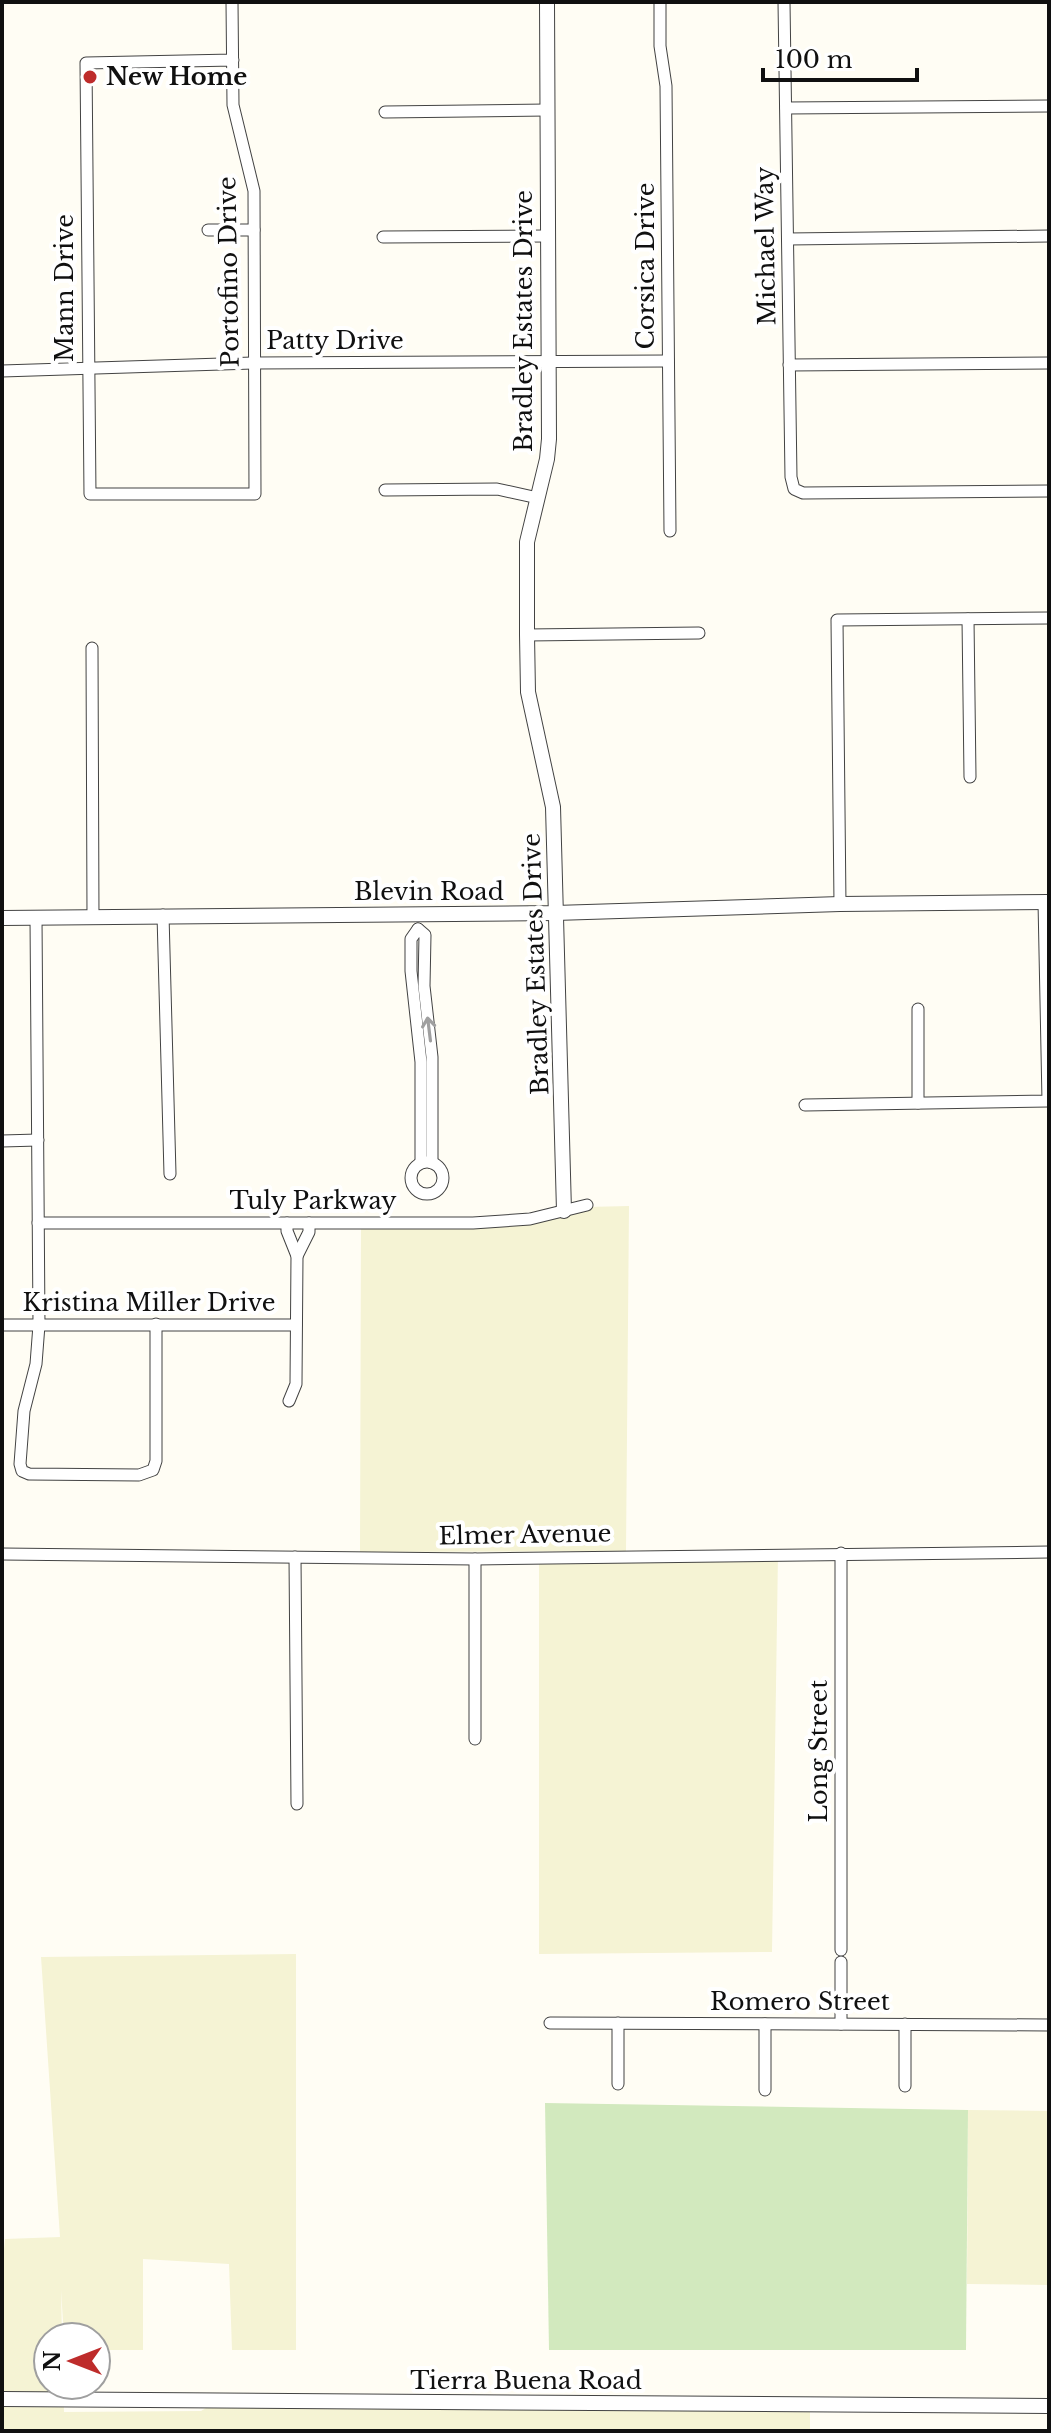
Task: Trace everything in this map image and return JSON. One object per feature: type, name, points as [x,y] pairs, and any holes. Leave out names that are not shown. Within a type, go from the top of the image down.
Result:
[{"type":"street","name":"Portofino Drive","points":[[232,2],[233,105],[254,191],[255,494]]},
{"type":"street","name":"Bradley Estates Drive","points":[[547,2],[549,439],[527,542],[527,635],[528,692],[553,807],[564,1211]]},
{"type":"street","name":"Corsica Drive","points":[[660,2],[660,46],[666,86],[670,531]]},
{"type":"street","name":"Michael Way","points":[[784,2],[791,477],[794,489],[803,493],[1049,491]]},
{"type":"street","name":"Mann Drive","points":[[233,60],[86,63],[90,494],[255,494]]},
{"type":"street","points":[[786,108],[1049,106]]},
{"type":"street","points":[[385,112],[547,110]]},
{"type":"street","points":[[208,230],[254,230]]},
{"type":"street","points":[[383,237],[547,236]]},
{"type":"street","points":[[788,239],[1049,236]]},
{"type":"street","name":"Patty Drive","points":[[2,371],[253,363],[668,361]]},
{"type":"street","points":[[789,365],[1049,363]]},
{"type":"street","points":[[385,490],[497,489],[538,498]]},
{"type":"street","points":[[840,904],[837,620],[1049,618]]},
{"type":"street","points":[[968,619],[970,777]]},
{"type":"street","points":[[527,635],[699,633]]},
{"type":"street","points":[[92,648],[93,917]]},
{"type":"street","points":[[805,1105],[1048,1101],[1047,902]]},
{"type":"street","name":"Blevin Road","points":[[2,918],[163,915],[418,921],[555,913],[840,904],[1047,902]]},
{"type":"street","points":[[163,915],[170,1174]]},
{"type":"street","points":[[36,918],[39,1325],[36,1364],[24,1411],[22,1471],[29,1474],[139,1475],[153,1470],[156,1461],[156,1324]]},
{"type":"street","points":[[418,921],[411,939],[427,1075],[426,1163]]},
{"type":"street","points":[[918,1009],[918,1103]]},
{"type":"street","points":[[2,1141],[38,1140]]},
{"type":"street","name":"Tuly Parkway","points":[[38,1223],[495,1222],[530,1219],[587,1205]]},
{"type":"street","points":[[287,1223],[297,1256],[296,1384],[289,1401]]},
{"type":"street","points":[[297,1256],[309,1232],[309,1223]]},
{"type":"street","name":"Kristina Miller Drive","points":[[2,1325],[296,1325]]},
{"type":"street","name":"Elmer Avenue","points":[[2,1554],[475,1559],[1049,1552]]},
{"type":"street","name":"Long Street","points":[[841,1553],[841,2024]]},
{"type":"street","points":[[295,1557],[297,1804]]},
{"type":"street","points":[[475,1559],[475,1739]]},
{"type":"street","name":"Romero Street","points":[[550,2023],[1049,2025]]},
{"type":"street","points":[[618,2023],[618,2084]]},
{"type":"street","points":[[765,2024],[765,2090]]},
{"type":"street","points":[[905,2024],[905,2086]]},
{"type":"street","name":"Tierra Buena Road","points":[[2,2399],[1049,2406]]},
{"type":"shaded area","points":[[629,1206],[626,1551],[360,1552],[361,1225],[473,1225],[587,1207]]},
{"type":"shaded area","points":[[778,1554],[772,1952],[539,1954],[539,1558]]},
{"type":"shaded area","points":[[296,1954],[296,2350],[232,2350],[229,2264],[143,2259],[143,2350],[112,2350],[112,2321],[63,2321],[61,2290],[62,2321],[32,2321],[32,2401],[64,2401],[64,2412],[201,2411],[218,2401],[810,2405],[810,2431],[2,2431],[2,2270],[5,2239],[60,2237],[41,1957]]},
{"type":"shaded area","points":[[968,2110],[1049,2111],[1049,2285],[967,2284]]},
{"type":"green space","points":[[545,2103],[968,2110],[966,2350],[549,2350]]},
{"type":"place","name":"New Home","points":[[90,77]]}]
